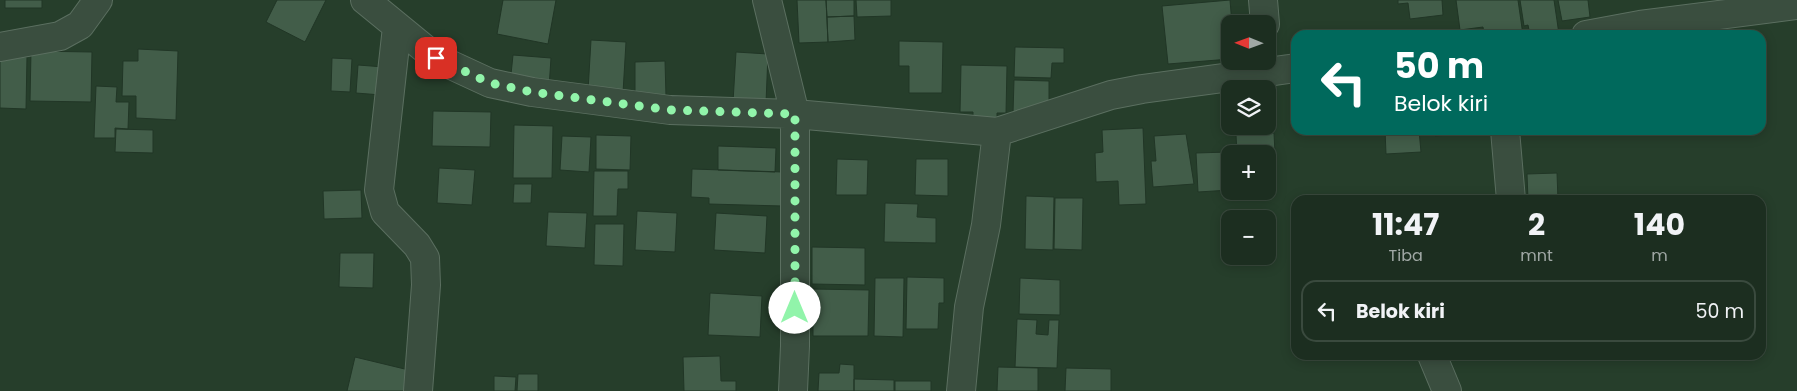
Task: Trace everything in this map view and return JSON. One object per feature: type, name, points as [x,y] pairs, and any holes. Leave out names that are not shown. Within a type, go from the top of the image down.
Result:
[{"type":"street","points":[[0,47],[60,36],[80,25],[98,0]]},
{"type":"street","points":[[365,0],[436,58],[490,83],[532,92],[670,110],[795,114],[997,132],[1111,96],[1246,70]]},
{"type":"street","points":[[767,0],[795,114],[795,346],[793,391]]},
{"type":"street","points":[[1263,0],[1264,15]]},
{"type":"street","points":[[1613,30],[1797,5]]},
{"type":"street","points":[[397,28],[379,190],[385,212],[417,245],[425,258],[426,285],[418,391]]},
{"type":"street","points":[[1276,67],[1291,68]]},
{"type":"street","points":[[961,391],[969,307],[986,225],[997,132]]},
{"type":"street","points":[[1505,135],[1511,195]]},
{"type":"street","points":[[1434,360],[1447,391]]},
{"type":"building","points":[[5,0],[42,0],[42,8],[5,8]]},
{"type":"building","points":[[277,0],[326,0],[305,42],[266,22]]},
{"type":"building","points":[[503,0],[556,0],[548,44],[497,34]]},
{"type":"building","points":[[797,0],[826,0],[828,42],[799,43]]},
{"type":"building","points":[[826,0],[854,0],[854,16],[827,17]]},
{"type":"building","points":[[856,0],[891,0],[891,16],[857,17]]},
{"type":"building","points":[[1230,0],[1231,15],[1221,15],[1221,60],[1168,64],[1162,6]]},
{"type":"building","points":[[1398,0],[1442,0],[1443,15],[1410,19],[1408,3],[1398,4]]},
{"type":"building","points":[[1456,0],[1518,0],[1522,30],[1483,30],[1483,27],[1460,30]]},
{"type":"building","points":[[1520,0],[1554,0],[1558,30],[1529,30],[1528,25],[1524,26]]},
{"type":"building","points":[[1558,0],[1588,0],[1590,17],[1562,21]]},
{"type":"building","points":[[854,16],[855,40],[828,42],[827,17]]},
{"type":"building","points":[[591,40],[626,42],[623,93],[588,91]]},
{"type":"building","points":[[899,41],[943,42],[942,93],[909,93],[909,66],[899,66]]},
{"type":"building","points":[[1015,47],[1064,48],[1064,63],[1052,63],[1051,78],[1014,77]]},
{"type":"building","points":[[138,49],[178,51],[176,120],[136,118],[136,96],[122,96],[123,61],[138,61]]},
{"type":"building","points":[[31,51],[92,52],[91,102],[30,101]]},
{"type":"building","points":[[736,52],[768,54],[766,103],[733,102]]},
{"type":"building","points":[[513,55],[551,58],[549,88],[510,84]]},
{"type":"building","points":[[0,56],[27,57],[26,109],[0,108]]},
{"type":"building","points":[[332,58],[352,59],[350,92],[331,91]]},
{"type":"building","points":[[665,61],[666,96],[635,97],[635,62]]},
{"type":"building","points":[[358,65],[384,67],[381,95],[356,93]]},
{"type":"building","points":[[961,65],[1007,66],[1006,113],[997,113],[997,119],[973,118],[973,112],[960,112]]},
{"type":"building","points":[[1014,80],[1049,81],[1049,114],[1013,113]]},
{"type":"building","points":[[96,86],[117,87],[116,102],[129,102],[128,129],[115,128],[115,138],[94,138]]},
{"type":"building","points":[[433,111],[491,112],[490,147],[432,146]]},
{"type":"building","points":[[514,125],[553,126],[552,178],[513,178]]},
{"type":"building","points":[[1143,128],[1146,204],[1119,205],[1118,181],[1096,182],[1095,153],[1103,152],[1102,130]]},
{"type":"building","points":[[116,129],[153,130],[153,153],[115,152]]},
{"type":"building","points":[[1186,134],[1194,184],[1153,187],[1151,161],[1156,161],[1154,136]]},
{"type":"building","points":[[596,135],[631,136],[630,170],[596,169]]},
{"type":"building","points":[[1236,135],[1274,135],[1275,145],[1237,145]]},
{"type":"building","points":[[1385,135],[1419,135],[1421,152],[1386,154]]},
{"type":"building","points":[[562,136],[591,137],[589,172],[560,170]]},
{"type":"building","points":[[718,146],[776,148],[775,172],[718,170]]},
{"type":"building","points":[[1221,152],[1221,191],[1198,192],[1196,153]]},
{"type":"building","points":[[837,159],[868,160],[867,195],[836,195]]},
{"type":"building","points":[[916,159],[948,159],[948,196],[915,195]]},
{"type":"building","points":[[439,168],[475,170],[472,205],[437,203]]},
{"type":"building","points":[[692,169],[783,172],[782,206],[709,204],[709,198],[691,197]]},
{"type":"building","points":[[594,171],[628,171],[628,189],[618,189],[617,216],[593,216]]},
{"type":"building","points":[[1557,173],[1558,195],[1528,195],[1527,174]]},
{"type":"building","points":[[514,184],[532,184],[531,203],[513,203]]},
{"type":"building","points":[[361,190],[362,218],[324,219],[323,191]]},
{"type":"building","points":[[1026,196],[1054,197],[1053,250],[1025,249]]},
{"type":"building","points":[[1055,198],[1083,198],[1082,250],[1054,249]]},
{"type":"building","points":[[885,203],[918,204],[917,217],[936,218],[936,243],[884,242]]},
{"type":"building","points":[[637,211],[677,213],[675,252],[635,250]]},
{"type":"building","points":[[548,212],[587,213],[585,248],[546,246]]},
{"type":"building","points":[[716,213],[767,216],[765,253],[714,250]]},
{"type":"building","points":[[595,224],[624,224],[623,266],[594,265]]},
{"type":"building","points":[[812,247],[865,248],[865,285],[812,284]]},
{"type":"building","points":[[340,253],[374,253],[373,288],[339,287]]},
{"type":"building","points":[[907,277],[944,278],[944,303],[939,303],[938,329],[906,329]]},
{"type":"building","points":[[875,278],[904,278],[903,337],[874,336]]},
{"type":"building","points":[[1020,278],[1060,280],[1060,315],[1019,314]]},
{"type":"building","points":[[813,289],[869,290],[868,336],[813,336]]},
{"type":"building","points":[[710,293],[762,296],[760,337],[708,335]]},
{"type":"building","points":[[1017,319],[1037,320],[1036,334],[1048,335],[1049,320],[1059,320],[1057,368],[1015,367]]},
{"type":"building","points":[[720,356],[721,381],[736,381],[736,391],[684,391],[683,357]]},
{"type":"building","points":[[355,357],[413,371],[409,391],[347,391]]},
{"type":"building","points":[[840,364],[854,365],[854,391],[818,391],[819,373],[839,373]]},
{"type":"building","points":[[998,367],[1038,368],[1038,391],[997,391]]},
{"type":"building","points":[[1066,368],[1111,369],[1111,391],[1065,391]]},
{"type":"building","points":[[518,374],[538,374],[538,391],[517,391]]},
{"type":"building","points":[[494,376],[516,377],[515,391],[494,391]]},
{"type":"building","points":[[854,379],[894,380],[894,391],[854,391]]},
{"type":"building","points":[[895,381],[931,381],[931,391],[895,391]]},
{"type":"route","points":[[436,58],[490,83],[532,92],[670,110],[795,114],[795,308]]}]
